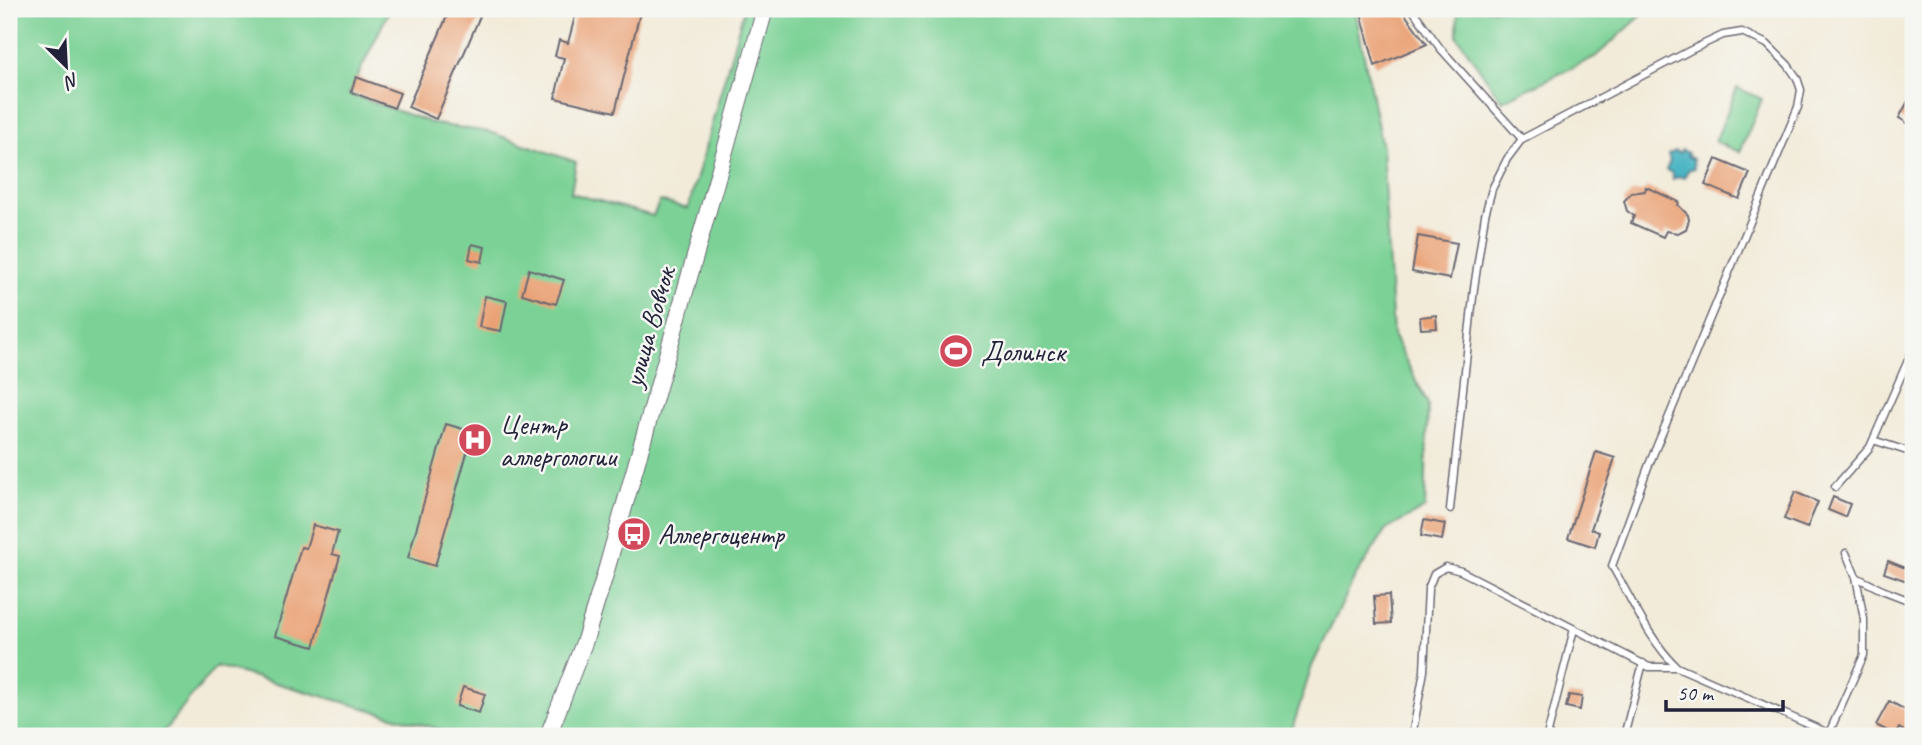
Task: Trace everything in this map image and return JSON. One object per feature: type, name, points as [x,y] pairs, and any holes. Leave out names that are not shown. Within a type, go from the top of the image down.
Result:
[{"type":"street","name":"улица Вовчок","points":[[548,736],[585,640],[608,566],[765,9]]},
{"type":"lane","points":[[1412,9],[1440,48],[1522,139]]},
{"type":"lane","points":[[1450,509],[1474,288],[1485,215],[1492,190],[1507,159],[1522,139],[1634,78],[1723,35],[1742,32],[1767,44],[1788,65],[1801,90],[1798,107],[1648,467],[1612,566],[1664,654],[1678,667],[1832,735],[1864,655],[1864,619],[1856,577],[1846,554]]},
{"type":"lane","points":[[1835,487],[1870,447],[1913,349]]},
{"type":"lane","points":[[1873,440],[1913,453]]},
{"type":"lane","points":[[1412,736],[1424,671],[1428,589],[1434,574],[1446,567],[1461,571],[1649,667],[1678,667]]},
{"type":"lane","points":[[1856,577],[1913,602]]},
{"type":"lane","points":[[1548,736],[1574,629]]},
{"type":"lane","points":[[1624,736],[1643,663]]},
{"type":"green space","points":[[9,9],[390,9],[349,94],[435,124],[489,132],[576,162],[571,193],[653,216],[660,201],[688,209],[744,9],[1028,9],[1096,22],[1099,9],[1355,9],[1382,148],[1393,335],[1428,404],[1425,508],[1386,530],[1355,577],[1312,666],[1290,736],[463,736],[216,666],[160,736],[9,736]]},
{"type":"green space","points":[[1458,9],[1649,9],[1595,57],[1502,101],[1457,36]]},
{"type":"green space","points":[[1737,88],[1762,99],[1740,152],[1715,142]]},
{"type":"water","points":[[1682,150],[1693,159],[1694,168],[1688,170],[1684,178],[1679,176],[1673,179],[1672,173],[1666,170],[1670,161],[1668,155],[1675,151],[1680,153]]},
{"type":"building","points":[[450,9],[483,9],[436,119],[408,107]]},
{"type":"building","points":[[577,9],[641,9],[615,112],[555,98],[564,58],[555,56],[559,40],[568,43]]},
{"type":"building","points":[[1360,9],[1401,9],[1427,44],[1375,66]]},
{"type":"building","points":[[356,77],[400,93],[394,108],[351,92]]},
{"type":"building","points":[[1913,92],[1913,117],[1909,124],[1899,118]]},
{"type":"building","points":[[1716,159],[1750,173],[1739,199],[1705,185]]},
{"type":"building","points":[[1646,187],[1679,202],[1678,205],[1688,215],[1686,229],[1678,233],[1666,231],[1663,237],[1631,223],[1634,216],[1627,211],[1624,201],[1631,193],[1645,191]]},
{"type":"building","points":[[1418,236],[1457,243],[1450,279],[1412,272]]},
{"type":"building","points":[[472,244],[485,247],[482,262],[469,259]]},
{"type":"building","points":[[529,269],[564,280],[556,304],[522,294]]},
{"type":"building","points":[[485,296],[507,301],[501,331],[479,327]]},
{"type":"building","points":[[1436,315],[1437,328],[1421,329],[1420,317]]},
{"type":"building","points":[[446,424],[473,432],[435,566],[408,558]]},
{"type":"building","points":[[1596,452],[1615,458],[1591,529],[1599,532],[1595,547],[1568,538]]},
{"type":"building","points":[[1795,492],[1818,502],[1807,528],[1784,519]]},
{"type":"building","points":[[1833,497],[1850,504],[1845,517],[1828,510]]},
{"type":"building","points":[[1424,520],[1445,524],[1442,540],[1421,536]]},
{"type":"building","points":[[313,525],[338,532],[332,554],[340,556],[314,647],[275,636],[301,547],[306,548]]},
{"type":"building","points":[[1888,561],[1913,571],[1913,583],[1884,573]]},
{"type":"building","points":[[1389,595],[1391,623],[1376,624],[1374,596]]},
{"type":"building","points":[[463,687],[485,694],[479,713],[457,706]]},
{"type":"building","points":[[1569,695],[1582,697],[1580,710],[1566,707]]},
{"type":"building","points":[[1889,701],[1913,714],[1906,732],[1899,728],[1895,735],[1876,725]]},
{"type":"place","name":"Долинск","points":[[956,351]]},
{"type":"place","name":"Центр аллергологии","points":[[475,440]]},
{"type":"place","name":"Аллергоцентр","points":[[634,534]]}]
